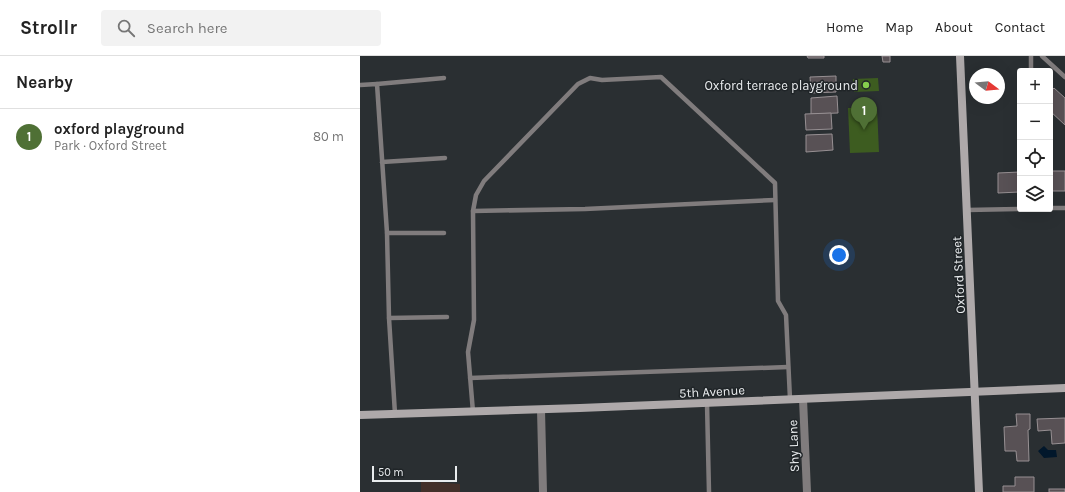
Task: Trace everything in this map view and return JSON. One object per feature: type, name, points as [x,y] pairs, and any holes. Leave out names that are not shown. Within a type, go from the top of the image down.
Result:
[{"type":"street","name":"Oxford Street","points":[[960,56],[979,492]]},
{"type":"street","name":"5th Avenue","points":[[360,415],[541,410],[1065,388]]},
{"type":"street","name":"Shy Lane","points":[[803,399],[807,492]]},
{"type":"street","points":[[541,410],[543,492]]},
{"type":"lane","points":[[1031,56],[1031,68]]},
{"type":"lane","points":[[1042,56],[1065,76]]},
{"type":"lane","points":[[473,412],[468,352],[474,320],[473,211],[476,195],[484,181],[578,84],[590,78],[602,80],[661,77],[775,183],[778,301],[786,316],[790,399]]},
{"type":"lane","points":[[360,85],[444,78]]},
{"type":"lane","points":[[377,84],[387,233],[389,318],[395,414]]},
{"type":"lane","points":[[382,162],[444,158]]},
{"type":"lane","points":[[473,211],[585,209],[775,200]]},
{"type":"lane","points":[[1053,208],[1065,208]]},
{"type":"lane","points":[[967,210],[1017,209]]},
{"type":"lane","points":[[387,233],[444,233]]},
{"type":"lane","points":[[389,318],[447,316]]},
{"type":"lane","points":[[470,378],[788,367]]},
{"type":"lane","points":[[707,403],[709,492]]},
{"type":"shaded area","points":[[421,481],[460,484],[460,492],[421,492]]},
{"type":"green space","name":"Oxford terrace playground","points":[[878,78],[879,91],[854,92],[853,79]]},
{"type":"green space","points":[[877,107],[879,152],[850,153],[848,108]]},
{"type":"water","points":[[1044,446],[1048,450],[1056,450],[1057,457],[1044,458],[1038,451]]},
{"type":"building","points":[[807,56],[824,56],[824,58],[808,58]]},
{"type":"building","points":[[882,56],[890,56],[890,62],[883,62]]},
{"type":"building","points":[[836,76],[836,92],[811,93],[810,77]]},
{"type":"building","points":[[1054,88],[1065,98],[1065,125],[1053,114]]},
{"type":"building","points":[[837,96],[838,113],[811,114],[811,98]]},
{"type":"building","points":[[831,113],[832,129],[806,130],[805,114]]},
{"type":"building","points":[[832,134],[833,150],[806,152],[806,135]]},
{"type":"building","points":[[1053,171],[1065,171],[1065,191],[1053,191]]},
{"type":"building","points":[[1017,172],[1017,192],[998,193],[998,173]]},
{"type":"building","points":[[1016,414],[1030,414],[1030,429],[1028,430],[1029,461],[1017,461],[1016,451],[1005,451],[1004,427],[1017,426]]},
{"type":"building","points":[[1065,418],[1065,443],[1052,444],[1051,430],[1038,431],[1037,419]]},
{"type":"building","points":[[1015,477],[1034,477],[1034,492],[1003,492],[1003,486],[1015,486]]},
{"type":"building","points":[[1049,489],[1065,489],[1065,492],[1049,492]]},
{"type":"place","name":"Oxford terrace playground","points":[[866,85]]},
{"type":"place","name":"oxford playground","points":[[864,130]]}]
